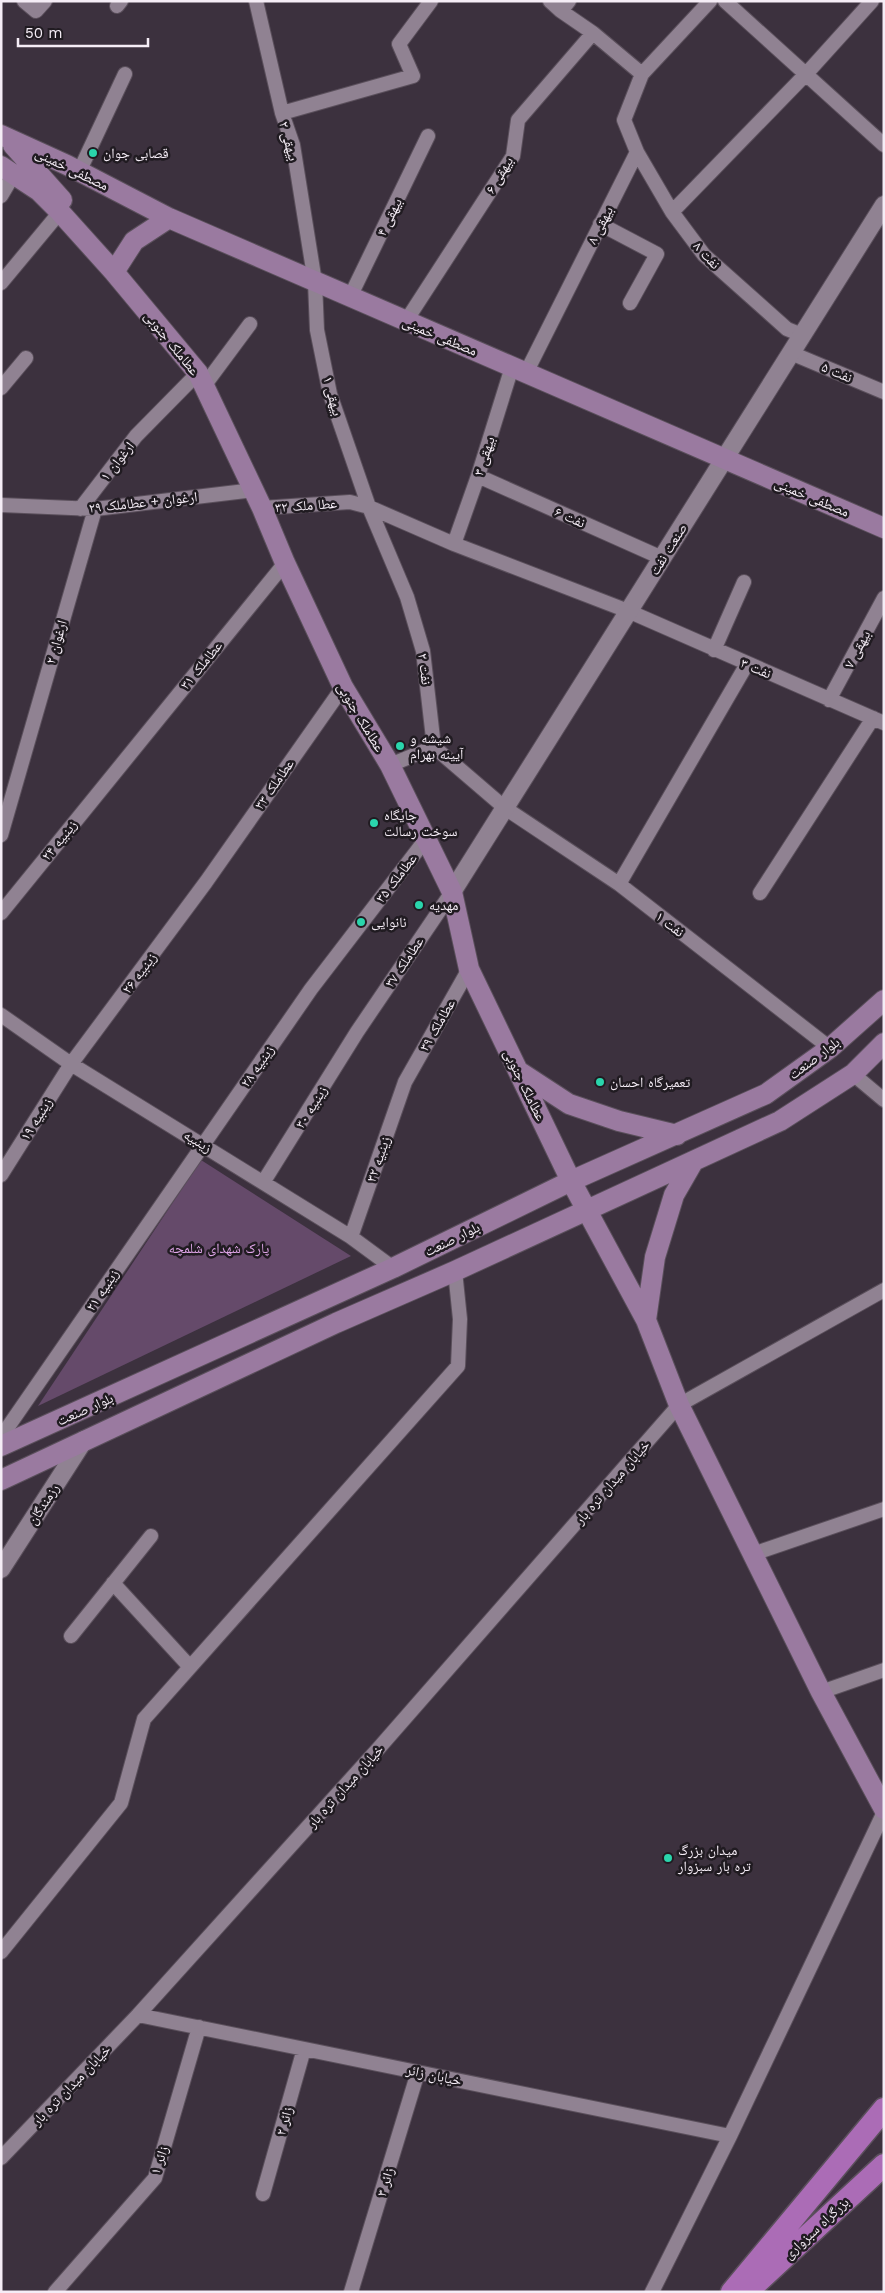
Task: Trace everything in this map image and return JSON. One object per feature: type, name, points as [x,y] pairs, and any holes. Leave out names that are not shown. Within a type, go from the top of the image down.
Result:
[{"type":"highway","points":[[732,2292],[884,2109]]},
{"type":"highway","name":"بزرگراه سبزواری","points":[[747,2292],[884,2165]]},
{"type":"main road","name":"مصطفی خمینی","points":[[3,135],[169,218],[884,528]]},
{"type":"main road","points":[[3,135],[56,191],[114,272]]},
{"type":"main road","points":[[8,170],[39,191],[114,272]]},
{"type":"main road","points":[[114,272],[134,241],[169,218]]},
{"type":"main road","name":"عطاملک جنوبی","points":[[114,272],[201,380],[254,490],[285,563],[343,687],[390,765],[452,892],[469,969],[571,1181],[646,1320],[679,1405],[820,1692],[884,1810]]},
{"type":"main road","name":"بلوار صنعت","points":[[1,1446],[325,1300],[571,1181],[766,1094],[830,1048],[884,1000]]},
{"type":"main road","name":"بلوار صنعت","points":[[1,1480],[336,1323],[455,1271],[780,1121],[853,1074],[884,1044]]},
{"type":"main road","points":[[520,1072],[570,1104],[619,1121],[677,1135]]},
{"type":"main road","points":[[766,1094],[780,1121]]},
{"type":"main road","points":[[646,1320],[655,1257],[674,1195],[693,1162]]},
{"type":"main road","points":[[325,1300],[336,1323]]},
{"type":"street","points":[[24,1],[36,11],[45,1]]},
{"type":"street","name":"بیهقی ۲","points":[[256,1],[282,113],[293,145],[315,282]]},
{"type":"street","points":[[282,113],[413,76],[399,44],[431,1]]},
{"type":"street","points":[[550,1],[565,6],[593,33],[642,74]]},
{"type":"street","points":[[637,152],[624,120],[642,74],[710,1]]},
{"type":"street","points":[[726,1],[884,145]]},
{"type":"street","points":[[672,212],[807,73],[872,1]]},
{"type":"street","name":"بیهقی ۶","points":[[406,321],[513,156],[518,120],[593,33]]},
{"type":"street","points":[[79,172],[125,74]]},
{"type":"street","name":"بیهقی ۴","points":[[350,297],[428,136]]},
{"type":"street","name":"نفت ۸","points":[[637,152],[672,212],[704,255],[787,329],[802,335]]},
{"type":"street","name":"بیهقی ۸","points":[[519,370],[600,224],[637,152]]},
{"type":"street","points":[[1,196],[8,170]]},
{"type":"street","name":"صنعت نفت","points":[[452,892],[884,205]]},
{"type":"street","points":[[1,283],[60,212]]},
{"type":"street","points":[[600,224],[657,254],[630,303]]},
{"type":"street","name":"بیهقی ۱","points":[[315,282],[317,330],[330,394],[369,507]]},
{"type":"street","name":"ارغوان ۱","points":[[80,509],[136,436],[201,380],[250,324]]},
{"type":"street","name":"نفت ۵","points":[[791,353],[884,392]]},
{"type":"street","points":[[1,388],[26,358]]},
{"type":"street","name":"بیهقی ۳","points":[[454,544],[519,370]]},
{"type":"street","name":"نفت ۶","points":[[478,476],[662,558]]},
{"type":"street","name":"ارغوان + عطاملک ۲۹","points":[[1,505],[95,509],[254,490]]},
{"type":"street","name":"عطا ملک ۳۲","points":[[262,508],[350,502],[369,507],[454,544]]},
{"type":"street","name":"نفت ۲","points":[[369,507],[407,597],[423,651],[434,747]]},
{"type":"street","name":"ارغوان ۲","points":[[1,835],[95,509]]},
{"type":"street","name":"نفت ۳","points":[[454,544],[628,611],[878,720]]},
{"type":"street","name":"عطاملک ۳۱","points":[[118,768],[285,563]]},
{"type":"street","points":[[714,650],[744,582]]},
{"type":"street","name":"بیهقی ۷","points":[[829,700],[884,598]]},
{"type":"street","points":[[619,884],[747,664]]},
{"type":"street","name":"عطاملک ۳۳","points":[[206,882],[343,687]]},
{"type":"street","points":[[760,893],[878,720]]},
{"type":"street","points":[[390,765],[434,747],[505,808]]},
{"type":"street","name":"زینبیه ۲۴","points":[[1,913],[118,768]]},
{"type":"street","name":"نفت ۱","points":[[505,808],[619,884],[830,1048]]},
{"type":"street","name":"عطاملک ۳۵","points":[[311,989],[426,839]]},
{"type":"street","name":"زینبیه ۲۶","points":[[71,1064],[206,882]]},
{"type":"street","name":"عطاملک ۳۷","points":[[357,1032],[452,892]]},
{"type":"street","name":"عطاملک ۳۹","points":[[405,1082],[469,969]]},
{"type":"street","name":"زینبیه ۲۸","points":[[202,1143],[311,989]]},
{"type":"street","name":"زینبیه","points":[[1,1015],[71,1064],[264,1181],[352,1237],[393,1268]]},
{"type":"street","name":"زینبیه ۳۰","points":[[264,1181],[357,1032]]},
{"type":"street","name":"زینبیه ۱۹","points":[[1,1175],[71,1064]]},
{"type":"street","points":[[853,1074],[884,1100]]},
{"type":"street","name":"زینبیه ۳۲","points":[[352,1237],[405,1082]]},
{"type":"street","name":"زینبیه ۲۱","points":[[1,1437],[202,1143]]},
{"type":"street","points":[[1,1952],[121,1803],[144,1719],[458,1366],[460,1319],[455,1271]]},
{"type":"street","name":"خیابان میدان تره بار","points":[[1,2158],[138,2015],[378,1749],[679,1405],[884,1290]]},
{"type":"street","name":"رزمندگان","points":[[1,1569],[84,1440]]},
{"type":"street","points":[[753,1554],[884,1509]]},
{"type":"street","points":[[71,1636],[151,1536]]},
{"type":"street","points":[[113,1583],[190,1667]]},
{"type":"street","points":[[820,1692],[884,1670]]},
{"type":"street","points":[[652,2292],[730,2136],[884,1810]]},
{"type":"street","name":"خیابان زائر","points":[[138,2015],[730,2136]]},
{"type":"street","name":"زائر ۱","points":[[55,2292],[155,2178],[199,2027]]},
{"type":"street","name":"زائر ۲","points":[[263,2194],[304,2049]]},
{"type":"street","name":"زائر ۳","points":[[351,2292],[418,2072]]},
{"type":"green space","name":"پارک شهدای شلمچه","points":[[201,1160],[351,1256],[38,1406]]},
{"type":"place","name":"قصابی جوان","points":[[93,153]]},
{"type":"place","name":"شیشه و آیینه بهرام","points":[[400,746]]},
{"type":"place","name":"جایگاه سوخت رسالت","points":[[374,823]]},
{"type":"place","name":"مهدیه","points":[[419,905]]},
{"type":"place","name":"نانوایی","points":[[361,922]]},
{"type":"place","name":"تعمیرگاه احسان","points":[[600,1082]]},
{"type":"place","name":"میدان بزرگ تره بار سبزوار","points":[[668,1858]]}]
